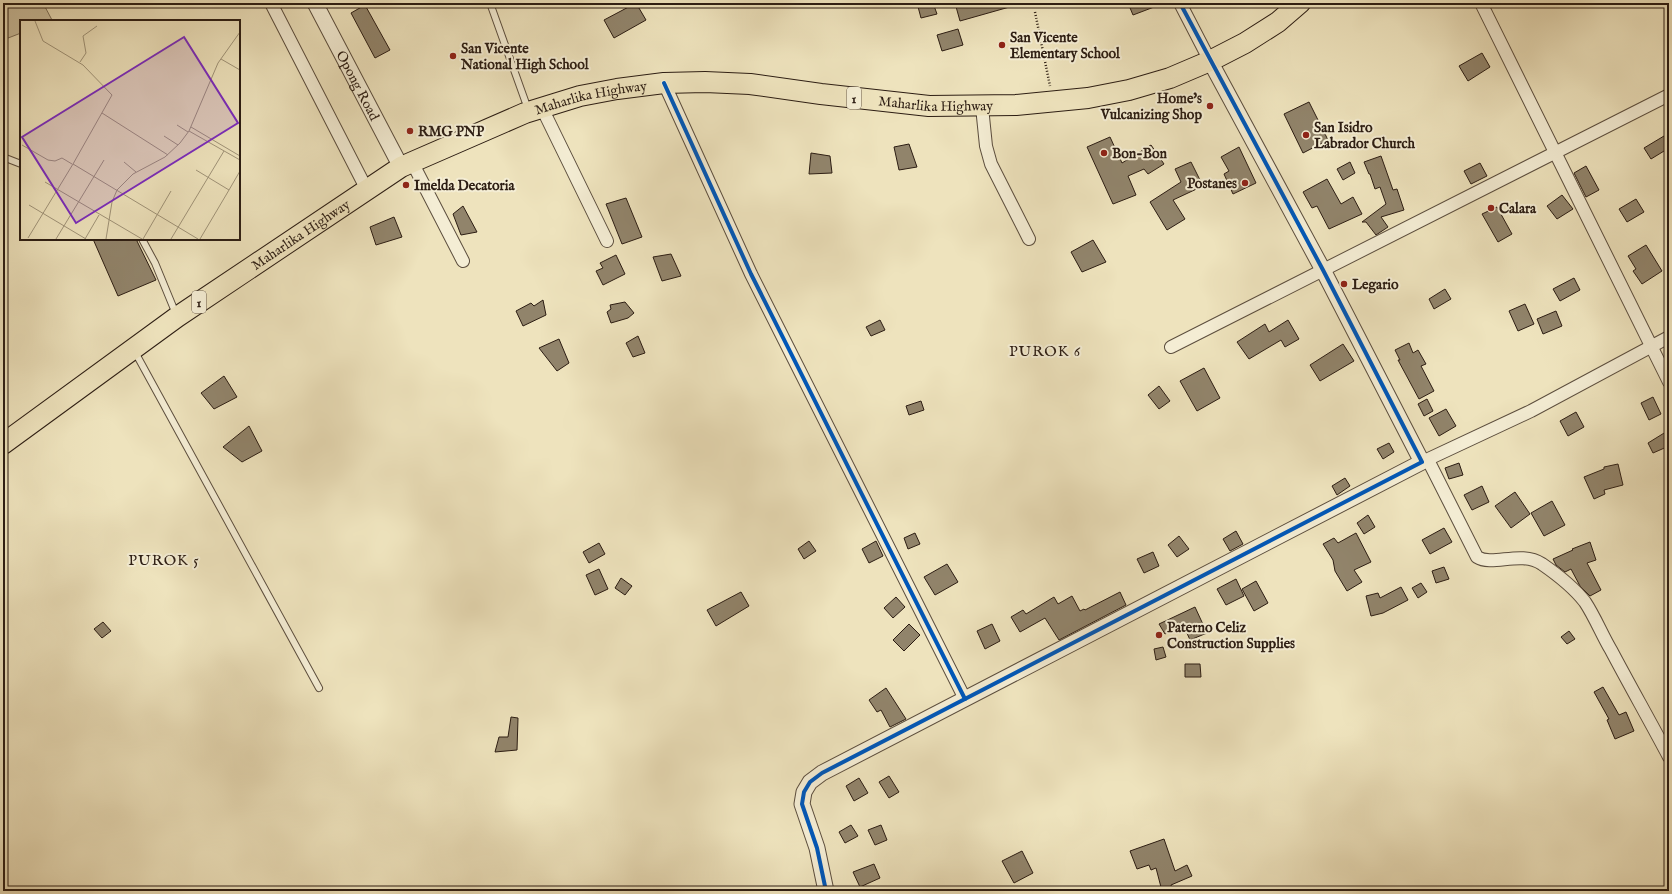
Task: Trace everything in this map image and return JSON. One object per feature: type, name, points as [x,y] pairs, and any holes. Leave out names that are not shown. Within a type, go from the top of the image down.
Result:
[{"type":"highway","name":"Maharlika Highway","points":[[3,444],[177,317],[366,190],[406,165],[501,123],[536,110],[580,96],[602,92],[664,83],[705,82],[750,84],[820,94],[929,106],[982,107],[1053,102],[1130,90],[1170,78],[1210,61],[1245,43],[1278,22],[1300,3]]},
{"type":"street","points":[[271,3],[366,190]]},
{"type":"street","name":"Opong Road","points":[[315,3],[406,165]]},
{"type":"street","points":[[1180,3],[1477,557],[1482,560],[1517,557],[1541,564],[1562,580],[1584,602],[1669,757]]},
{"type":"street","points":[[1481,3],[1650,347],[1669,382]]},
{"type":"street","points":[[664,83],[751,274],[965,699]]},
{"type":"street","points":[[1171,347],[1669,95]]},
{"type":"street","points":[[982,107],[986,146],[991,164],[1029,239]]},
{"type":"street","points":[[536,110],[607,241]]},
{"type":"street","points":[[406,165],[462,261]]},
{"type":"street","points":[[826,891],[817,848],[802,804],[804,792],[810,782],[822,772],[1425,461],[1531,411],[1669,337]]},
{"type":"lane","points":[[490,3],[536,110]]},
{"type":"lane","points":[[3,157],[20,164]]},
{"type":"lane","points":[[143,240],[155,263],[177,317]]},
{"type":"lane","points":[[133,349],[318,688]]},
{"type":"path","points":[[1035,12],[1050,86]]},
{"type":"shaded area","points":[[3,3],[43,3],[52,20],[20,20],[20,33],[3,40]]},
{"type":"building","points":[[636,3],[646,20],[614,38],[604,20]]},
{"type":"building","points":[[917,3],[933,3],[937,14],[921,18]]},
{"type":"building","points":[[955,3],[1013,3],[1013,6],[960,21]]},
{"type":"building","points":[[1128,3],[1162,3],[1162,4],[1133,15]]},
{"type":"building","points":[[365,5],[390,50],[375,58],[351,13]]},
{"type":"building","points":[[958,29],[963,45],[942,51],[937,35]]},
{"type":"building","points":[[1482,53],[1490,67],[1468,81],[1459,66]]},
{"type":"building","points":[[1309,102],[1328,140],[1303,153],[1284,114]]},
{"type":"building","points":[[1664,136],[1669,144],[1669,148],[1651,159],[1644,148]]},
{"type":"building","points":[[1110,137],[1122,163],[1151,145],[1164,164],[1148,174],[1144,169],[1128,176],[1136,195],[1113,204],[1087,147]]},
{"type":"building","points":[[909,144],[917,167],[899,170],[894,147]]},
{"type":"building","points":[[1239,147],[1256,183],[1233,194],[1224,174],[1229,171],[1221,157]]},
{"type":"building","points":[[811,153],[830,156],[832,173],[809,174]]},
{"type":"building","points":[[1381,156],[1393,190],[1397,189],[1404,210],[1381,217],[1388,227],[1376,235],[1366,222],[1362,222],[1386,204],[1380,187],[1375,189],[1364,162]]},
{"type":"building","points":[[1191,162],[1203,186],[1173,200],[1185,219],[1167,230],[1150,202],[1181,182],[1175,169]]},
{"type":"building","points":[[1350,162],[1355,173],[1343,180],[1337,169]]},
{"type":"building","points":[[1480,163],[1487,176],[1471,184],[1464,171]]},
{"type":"building","points":[[1586,166],[1599,190],[1586,197],[1574,173]]},
{"type":"building","points":[[1327,179],[1341,204],[1353,197],[1362,214],[1329,229],[1317,206],[1312,208],[1303,192]]},
{"type":"building","points":[[1562,195],[1573,209],[1557,219],[1547,206]]},
{"type":"building","points":[[626,198],[642,237],[622,244],[606,204]]},
{"type":"building","points":[[1636,199],[1644,212],[1627,222],[1619,209]]},
{"type":"building","points":[[463,206],[477,232],[461,235],[453,214]]},
{"type":"building","points":[[1497,207],[1512,234],[1498,242],[1482,214]]},
{"type":"building","points":[[394,217],[402,237],[376,245],[370,227]]},
{"type":"building","points":[[93,240],[136,240],[156,280],[118,296]]},
{"type":"building","points":[[1093,240],[1106,262],[1082,272],[1071,252]]},
{"type":"building","points":[[1646,245],[1662,271],[1642,284],[1633,271],[1636,269],[1628,256]]},
{"type":"building","points":[[671,254],[681,276],[662,281],[653,257]]},
{"type":"building","points":[[616,255],[625,274],[603,285],[596,271],[603,268],[600,263]]},
{"type":"building","points":[[1574,278],[1580,290],[1560,301],[1553,289]]},
{"type":"building","points":[[1445,289],[1451,299],[1434,309],[1429,299]]},
{"type":"building","points":[[543,300],[546,315],[523,326],[516,311],[531,303],[534,306]]},
{"type":"building","points":[[625,302],[634,313],[628,318],[611,323],[607,312],[611,309],[610,305]]},
{"type":"building","points":[[1525,304],[1534,324],[1518,331],[1509,311]]},
{"type":"building","points":[[1556,311],[1562,326],[1543,334],[1537,319]]},
{"type":"building","points":[[880,320],[885,330],[871,336],[866,327]]},
{"type":"building","points":[[1288,320],[1299,339],[1285,347],[1281,340],[1249,359],[1237,342],[1265,324],[1269,332]]},
{"type":"building","points":[[638,336],[645,353],[633,357],[626,343]]},
{"type":"building","points":[[559,339],[569,363],[557,371],[539,348]]},
{"type":"building","points":[[1409,343],[1413,353],[1418,350],[1426,364],[1421,366],[1434,391],[1419,399],[1398,360],[1400,360],[1395,350]]},
{"type":"building","points":[[1343,344],[1354,361],[1320,381],[1310,365]]},
{"type":"building","points":[[1204,368],[1220,398],[1197,411],[1180,381]]},
{"type":"building","points":[[224,376],[237,397],[214,409],[201,393]]},
{"type":"building","points":[[1159,386],[1170,401],[1159,409],[1148,395]]},
{"type":"building","points":[[1653,397],[1661,414],[1649,420],[1641,403]]},
{"type":"building","points":[[1427,399],[1433,411],[1424,416],[1418,404]]},
{"type":"building","points":[[921,401],[924,410],[909,415],[906,406]]},
{"type":"building","points":[[1446,409],[1456,426],[1439,436],[1429,418]]},
{"type":"building","points":[[1576,412],[1584,427],[1568,436],[1560,421]]},
{"type":"building","points":[[249,426],[262,451],[242,462],[223,447]]},
{"type":"building","points":[[1669,430],[1669,446],[1653,453],[1648,443]]},
{"type":"building","points":[[1389,443],[1394,452],[1383,459],[1377,449]]},
{"type":"building","points":[[1459,463],[1463,475],[1449,479],[1445,468]]},
{"type":"building","points":[[1618,464],[1623,485],[1604,490],[1605,494],[1594,499],[1584,477],[1604,469],[1604,467]]},
{"type":"building","points":[[1345,478],[1350,486],[1337,495],[1332,486]]},
{"type":"building","points":[[1482,486],[1489,502],[1472,510],[1464,495]]},
{"type":"building","points":[[1515,492],[1530,514],[1511,528],[1495,506]]},
{"type":"building","points":[[1552,501],[1565,525],[1544,536],[1531,513]]},
{"type":"building","points":[[1368,515],[1375,527],[1364,534],[1357,523]]},
{"type":"building","points":[[1444,528],[1452,542],[1430,554],[1422,540]]},
{"type":"building","points":[[1236,531],[1243,544],[1230,551],[1223,539]]},
{"type":"building","points":[[915,533],[920,544],[908,549],[904,538]]},
{"type":"building","points":[[1356,533],[1371,562],[1354,570],[1362,582],[1347,591],[1335,571],[1333,560],[1323,544],[1334,538],[1338,543]]},
{"type":"building","points":[[1179,536],[1189,549],[1177,557],[1168,545]]},
{"type":"building","points":[[809,541],[816,551],[804,559],[798,549]]},
{"type":"building","points":[[876,541],[883,556],[869,563],[862,549]]},
{"type":"building","points":[[1590,542],[1596,560],[1587,563],[1601,590],[1590,596],[1580,586],[1571,569],[1565,572],[1556,565],[1553,559]]},
{"type":"building","points":[[599,543],[605,554],[589,563],[583,552]]},
{"type":"building","points":[[1153,552],[1159,566],[1144,573],[1137,559]]},
{"type":"building","points":[[947,564],[958,582],[935,595],[924,577]]},
{"type":"building","points":[[1444,567],[1449,579],[1436,583],[1432,571]]},
{"type":"building","points":[[599,569],[608,589],[595,595],[586,575]]},
{"type":"building","points":[[621,578],[632,586],[625,595],[615,588]]},
{"type":"building","points":[[1236,579],[1244,596],[1226,605],[1217,589]]},
{"type":"building","points":[[1256,581],[1268,603],[1254,611],[1242,589]]},
{"type":"building","points":[[1421,583],[1427,592],[1418,598],[1412,588]]},
{"type":"building","points":[[1401,587],[1408,600],[1383,613],[1371,616],[1366,596],[1378,593],[1380,598]]},
{"type":"building","points":[[741,592],[749,606],[716,626],[707,610]]},
{"type":"building","points":[[1120,592],[1126,605],[1059,640],[1045,618],[1020,632],[1011,617],[1023,610],[1026,614],[1054,597],[1058,604],[1072,596],[1080,611],[1085,610]]},
{"type":"building","points":[[896,597],[905,607],[893,618],[884,608]]},
{"type":"building","points":[[1195,607],[1207,633],[1190,640],[1183,624],[1165,634],[1159,624]]},
{"type":"building","points":[[103,622],[111,631],[102,638],[94,629]]},
{"type":"building","points":[[909,624],[920,635],[904,651],[893,640]]},
{"type":"building","points":[[992,624],[1000,641],[985,649],[977,631]]},
{"type":"building","points":[[1569,631],[1575,639],[1567,644],[1561,637]]},
{"type":"building","points":[[1163,647],[1166,657],[1156,660],[1154,649]]},
{"type":"building","points":[[1185,664],[1200,664],[1201,677],[1185,677]]},
{"type":"building","points":[[1603,687],[1619,715],[1626,712],[1634,731],[1615,739],[1607,720],[1609,719],[1594,692]]},
{"type":"building","points":[[886,688],[906,719],[890,727],[881,710],[877,712],[869,700]]},
{"type":"building","points":[[511,717],[518,718],[517,750],[495,752],[499,737],[508,737]]},
{"type":"building","points":[[889,776],[899,792],[889,798],[879,782]]},
{"type":"building","points":[[859,778],[868,793],[854,801],[846,786]]},
{"type":"building","points":[[851,825],[858,836],[845,843],[839,832]]},
{"type":"building","points":[[881,825],[887,840],[875,845],[868,830]]},
{"type":"building","points":[[1164,839],[1175,871],[1187,865],[1192,876],[1171,885],[1172,889],[1162,891],[1156,868],[1151,870],[1149,865],[1137,869],[1130,851]]},
{"type":"building","points":[[1022,851],[1033,873],[1014,883],[1002,861]]},
{"type":"building","points":[[874,864],[880,878],[860,887],[853,872]]},
{"type":"cycle path","points":[[826,891],[817,848],[802,804],[804,792],[810,782],[822,773],[1422,462],[1323,270],[1180,3]]},
{"type":"cycle path","points":[[664,83],[751,274],[965,699]]},
{"type":"place","name":"San Vicente Elementary School","points":[[1002,45]]},
{"type":"place","name":"San Vicente National High School","points":[[453,56]]},
{"type":"place","name":"Home's Vulcanizing Shop","points":[[1210,106]]},
{"type":"place","name":"RMG PNP","points":[[410,131]]},
{"type":"place","name":"San Isidro Labrador Church","points":[[1306,135]]},
{"type":"place","name":"Bon-Bon","points":[[1104,153]]},
{"type":"place","name":"Postanes","points":[[1245,183]]},
{"type":"place","name":"Imelda Decatoria","points":[[406,185]]},
{"type":"place","name":"Calara","points":[[1491,208]]},
{"type":"place","name":"Legario","points":[[1344,284]]},
{"type":"place","name":"Paterno Celiz Construction Supplies","points":[[1159,635]]},
{"type":"district","name":"PUROK 6","points":[[1045,351]]},
{"type":"district","name":"PUROK 5","points":[[164,560]]}]
